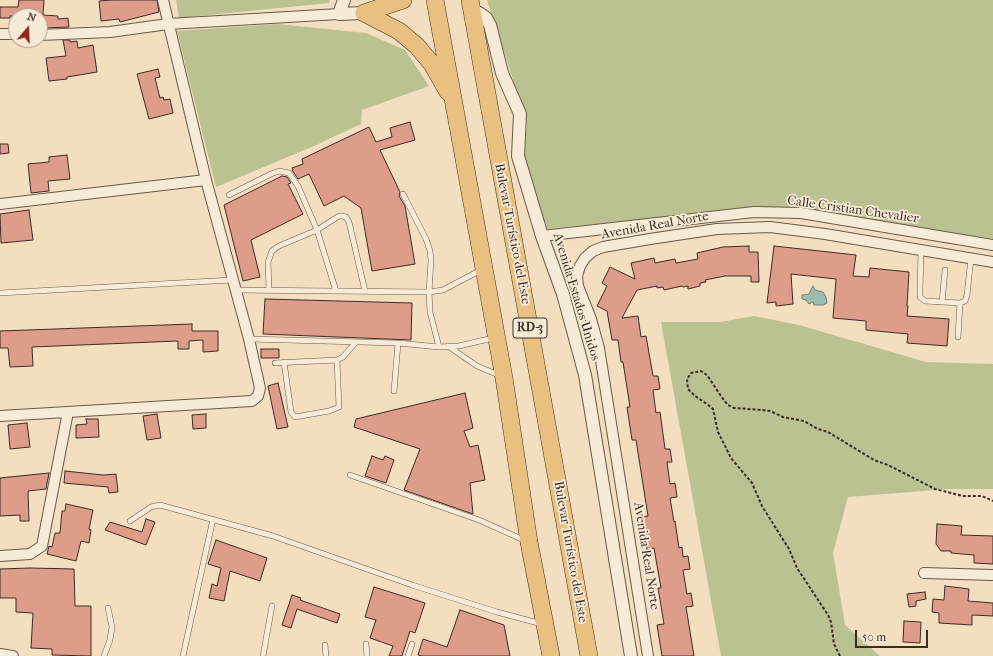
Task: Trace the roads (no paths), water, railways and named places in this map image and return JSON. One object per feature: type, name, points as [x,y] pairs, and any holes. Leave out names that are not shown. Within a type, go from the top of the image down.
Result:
[{"type":"highway","points":[[364,13],[403,0]]},
{"type":"highway","name":"RD-3","points":[[435,0],[497,337],[529,542],[551,656]]},
{"type":"highway","name":"Bulevar Turístico del Este","points":[[470,5],[589,656]]},
{"type":"highway","points":[[364,13],[399,31],[417,46],[432,64],[454,102]]},
{"type":"street","points":[[0,416],[252,401],[258,396],[260,388],[249,339],[206,180],[163,0]]},
{"type":"street","points":[[339,14],[344,0]]},
{"type":"street","name":"Avenida Estados Unidos","points":[[470,5],[486,18],[490,25],[502,73],[520,114],[518,156],[542,236],[563,294],[585,375],[631,656]]},
{"type":"street","points":[[48,35],[110,32],[168,24],[364,13]]},
{"type":"street","points":[[0,204],[206,180]]},
{"type":"street","name":"Calle Cristian Chevalier","points":[[542,236],[754,212],[801,214],[993,245]]},
{"type":"street","name":"Avenida Real Norte","points":[[648,656],[599,348],[578,286],[577,276],[580,266],[585,258],[593,251],[609,246],[717,229],[770,227],[826,234],[993,262]]},
{"type":"street","points":[[0,556],[30,554],[42,546],[68,412]]},
{"type":"street","points":[[924,573],[993,575]]},
{"type":"street","points":[[0,654],[13,656]]},
{"type":"lane","points":[[229,195],[275,172],[284,171],[289,173],[298,186],[316,230],[336,291]]},
{"type":"lane","points":[[403,194],[426,239],[430,251],[430,312],[439,347]]},
{"type":"lane","points":[[269,290],[268,262],[272,251],[279,246],[316,230],[339,216],[346,217],[349,222],[365,291]]},
{"type":"lane","points":[[922,250],[920,297],[924,300],[960,303],[965,301],[971,258]]},
{"type":"lane","points":[[0,293],[234,285],[269,290],[429,292],[443,290],[484,268]]},
{"type":"lane","points":[[942,302],[945,270]]},
{"type":"lane","points":[[958,338],[960,303]]},
{"type":"lane","points":[[249,339],[398,343],[439,347],[459,346],[497,337]]},
{"type":"lane","points":[[275,363],[337,360],[343,357],[356,342]]},
{"type":"lane","points":[[394,391],[398,343]]},
{"type":"lane","points":[[448,346],[477,366],[504,378]]},
{"type":"lane","points":[[284,362],[291,412],[295,417],[329,411],[339,407],[337,360]]},
{"type":"lane","points":[[350,475],[479,520],[529,542]]},
{"type":"lane","points":[[130,521],[151,507],[160,505],[279,538],[412,585],[497,612],[545,625]]},
{"type":"lane","points":[[183,656],[213,519]]},
{"type":"lane","points":[[263,656],[272,606]]},
{"type":"lane","points":[[104,656],[110,640],[112,627],[108,608]]},
{"type":"lane","points":[[366,644],[367,656]]},
{"type":"lane","points":[[408,656],[412,644]]},
{"type":"lane","points":[[325,645],[326,656]]}]
